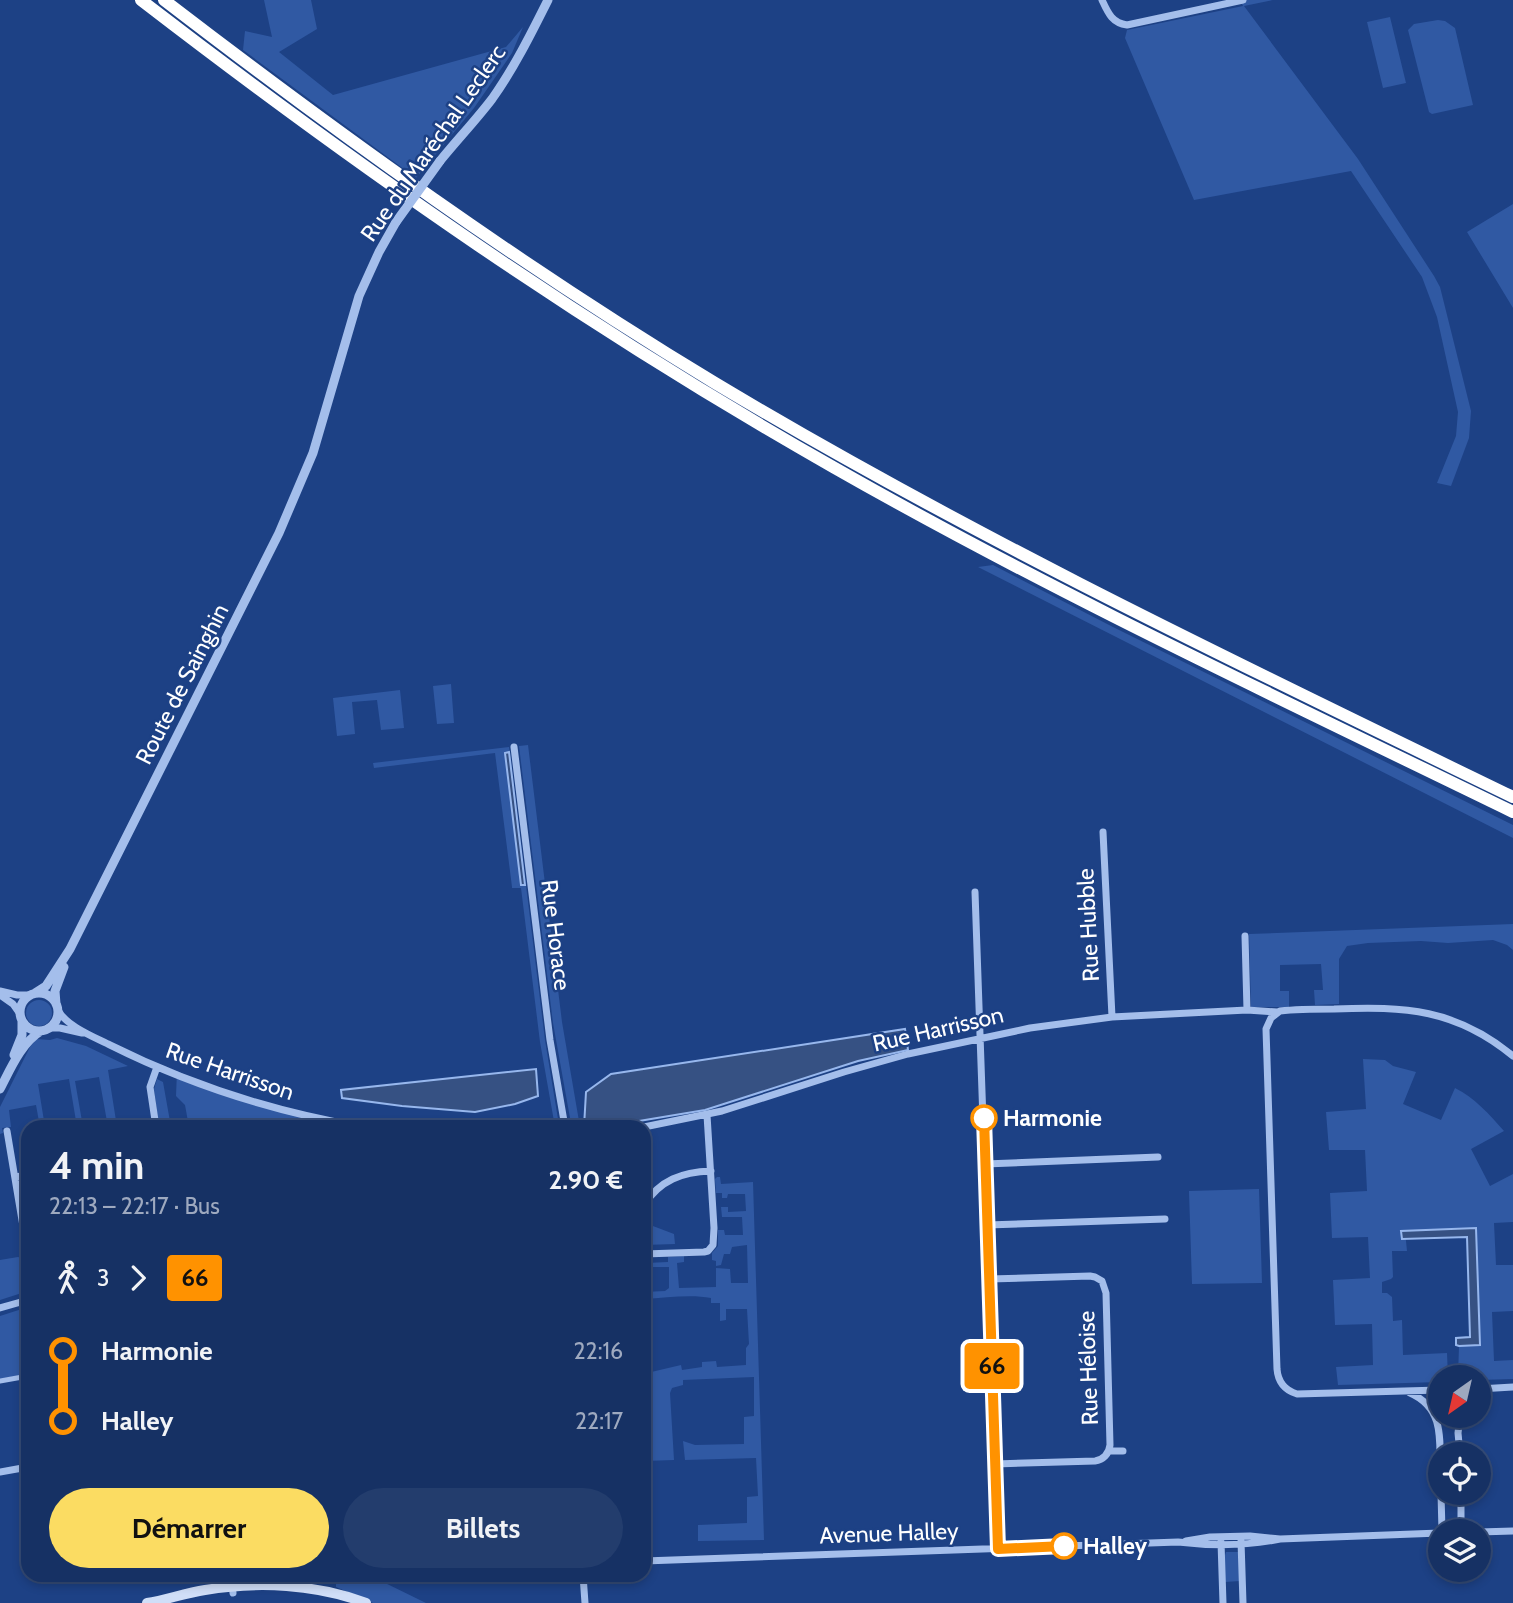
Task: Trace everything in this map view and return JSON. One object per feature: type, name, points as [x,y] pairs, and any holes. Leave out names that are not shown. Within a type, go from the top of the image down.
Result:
[{"type":"highway","points":[[141,0],[284,109],[446,225],[593,323],[743,415],[925,519],[1063,591],[1513,812]]},
{"type":"highway","points":[[164,0],[302,105],[485,235],[625,327],[740,398],[878,478],[1034,561],[1513,797]]},
{"type":"main road","points":[[233,1590],[269,1585],[295,1587],[366,1603]]},
{"type":"main road","points":[[147,1603],[203,1590],[292,1593],[346,1603]]},
{"type":"street","name":"Rue du Maréchal Leclerc","points":[[320,432],[359,296],[379,252],[396,222],[440,161],[503,83],[548,0]]},
{"type":"street","points":[[1102,0],[1111,18],[1119,24],[1127,25],[1243,0]]},
{"type":"street","name":"Route de Sainghin","points":[[33,994],[46,986],[70,949],[270,554],[320,432]]},
{"type":"street","name":"Rue Horace","points":[[514,747],[550,1040],[564,1120]]},
{"type":"street","name":"Rue Hubble","points":[[1103,832],[1112,1017]]},
{"type":"street","points":[[975,891],[998,1549]]},
{"type":"street","points":[[1245,936],[1247,1010]]},
{"type":"street","name":"Route de Sainghin","points":[[57,1007],[55,991],[70,949]]},
{"type":"street","points":[[0,993],[49,996],[57,1007],[56,1021],[30,1040],[8,1073]]},
{"type":"street","points":[[0,993],[16,1006],[25,1024],[32,1029],[45,1029]]},
{"type":"street","points":[[0,1089],[22,1035],[22,1003],[33,994]]},
{"type":"street","name":"Rue Harrisson","points":[[57,1007],[65,1020],[91,1036],[157,1067],[259,1104],[324,1120]]},
{"type":"street","name":"Rue Harrisson","points":[[651,1126],[707,1115],[925,1049],[1030,1028],[1112,1017],[1247,1010],[1277,1012],[1396,1008],[1452,1020],[1494,1042],[1513,1056]]},
{"type":"street","points":[[1277,1012],[1269,1021],[1265,1038],[1279,1378],[1286,1389],[1297,1394],[1428,1390]]},
{"type":"street","name":"Rue Harrisson","points":[[45,1029],[70,1030],[91,1036]]},
{"type":"street","points":[[155,1120],[150,1087],[157,1067]]},
{"type":"street","points":[[651,1254],[704,1252],[711,1249],[714,1241],[707,1115]]},
{"type":"street","points":[[7,1131],[21,1213]]},
{"type":"street","points":[[985,1164],[1158,1157]]},
{"type":"street","points":[[651,1196],[675,1177],[690,1172],[711,1171]]},
{"type":"street","points":[[15,1177],[21,1176]]},
{"type":"street","points":[[987,1225],[1165,1219]]},
{"type":"street","name":"Rue Héloise","points":[[989,1279],[1096,1277],[1102,1281],[1106,1293],[1109,1451],[1101,1460],[1095,1461],[995,1464]]},
{"type":"street","points":[[0,1308],[21,1302]]},
{"type":"street","points":[[0,1381],[21,1377]]},
{"type":"street","points":[[1491,1389],[1513,1387]]},
{"type":"street","points":[[1399,1391],[1411,1393],[1430,1407],[1436,1417],[1440,1442]]},
{"type":"street","points":[[1109,1451],[1123,1451]]},
{"type":"street","points":[[0,1472],[21,1469]]},
{"type":"street","points":[[1491,1532],[1513,1531]]},
{"type":"street","name":"Avenue Halley","points":[[651,1561],[1178,1542],[1220,1545],[1280,1539],[1428,1533]]},
{"type":"street","points":[[1223,1603],[1220,1545],[1226,1536]]},
{"type":"street","name":"Avenue Halley","points":[[1178,1542],[1226,1536],[1280,1539]]},
{"type":"street","points":[[1236,1536],[1241,1544],[1243,1603]]},
{"type":"street","points":[[232,1582],[233,1590]]},
{"type":"street","points":[[583,1582],[584,1603]]},
{"type":"shaded area","points":[[264,0],[311,0],[317,29],[279,52],[333,95],[506,47],[523,27],[512,53],[474,108],[416,178],[243,50],[245,31],[272,37]]},
{"type":"shaded area","points":[[1240,0],[1273,0],[1244,6],[1358,159],[1440,287],[1471,411],[1469,438],[1451,486],[1437,483],[1456,436],[1458,412],[1437,317],[1422,277],[1351,171],[1194,200],[1125,38],[1127,30],[1243,6]]},
{"type":"shaded area","points":[[1390,17],[1406,83],[1383,88],[1367,22]]},
{"type":"shaded area","points":[[1438,20],[1455,28],[1473,105],[1432,114],[1429,112],[1408,30],[1414,24]]},
{"type":"shaded area","points":[[1513,204],[1513,308],[1467,232]]},
{"type":"shaded area","points":[[993,565],[1513,825],[1513,838],[978,567]]},
{"type":"shaded area","points":[[451,684],[454,723],[437,724],[433,686]]},
{"type":"shaded area","points":[[400,690],[404,728],[381,730],[377,700],[352,702],[355,734],[337,736],[333,698]]},
{"type":"shaded area","points":[[528,745],[562,1022],[579,1120],[571,1120],[553,1023],[519,746]]},
{"type":"shaded area","points":[[509,747],[545,1040],[558,1120],[554,1120],[540,1042],[521,888],[512,888],[495,753],[374,768],[373,763]]},
{"type":"shaded area","points":[[509,752],[525,885],[521,885],[505,753]]},
{"type":"shaded area","points":[[1513,924],[1513,950],[1493,940],[1368,943],[1347,946],[1339,959],[1339,1004],[1315,1005],[1314,990],[1323,990],[1321,964],[1280,965],[1280,991],[1289,991],[1289,1007],[1251,1007],[1249,934]]},
{"type":"shaded area","points":[[39,1000],[48,1004],[52,1013],[48,1022],[39,1026],[30,1022],[26,1013],[30,1004]]},
{"type":"shaded area","points":[[905,1029],[908,1050],[858,1061],[705,1110],[645,1120],[584,1120],[586,1092],[611,1074]]},
{"type":"shaded area","points":[[57,1038],[86,1046],[128,1066],[108,1070],[116,1120],[107,1120],[99,1077],[75,1081],[82,1120],[76,1120],[69,1079],[38,1084],[44,1120],[39,1120],[36,1105],[9,1110],[11,1127],[2,1128],[3,1133],[0,1134],[0,1107],[30,1047],[36,1039]]},
{"type":"shaded area","points":[[1363,1059],[1385,1060],[1393,1066],[1416,1072],[1403,1104],[1441,1120],[1455,1088],[1475,1102],[1504,1131],[1471,1149],[1490,1186],[1513,1174],[1513,1222],[1494,1223],[1496,1265],[1513,1265],[1513,1311],[1492,1312],[1494,1361],[1513,1360],[1513,1379],[1491,1380],[1491,1365],[1458,1365],[1459,1346],[1480,1345],[1476,1228],[1405,1231],[1407,1251],[1392,1251],[1393,1277],[1382,1282],[1382,1293],[1392,1297],[1393,1321],[1402,1320],[1403,1355],[1447,1353],[1448,1365],[1428,1365],[1428,1382],[1338,1385],[1336,1367],[1373,1365],[1372,1324],[1335,1325],[1333,1280],[1370,1278],[1368,1237],[1332,1238],[1330,1193],[1367,1191],[1365,1150],[1329,1150],[1326,1112],[1366,1109]]},
{"type":"shaded area","points":[[536,1069],[538,1096],[475,1112],[342,1098],[341,1090]]},
{"type":"shaded area","points":[[177,1071],[234,1098],[315,1120],[188,1120],[185,1105],[176,1096]]},
{"type":"shaded area","points":[[157,1079],[163,1082],[170,1120],[158,1120],[154,1089]]},
{"type":"shaded area","points":[[720,1177],[721,1184],[753,1182],[764,1540],[698,1541],[698,1525],[747,1523],[747,1497],[758,1496],[756,1458],[685,1460],[683,1441],[695,1445],[744,1444],[744,1417],[754,1416],[754,1377],[683,1380],[683,1385],[672,1388],[670,1393],[674,1460],[651,1461],[651,1372],[681,1365],[682,1370],[702,1367],[702,1362],[716,1361],[717,1367],[746,1365],[746,1348],[749,1344],[747,1309],[726,1309],[726,1320],[720,1321],[720,1303],[711,1303],[711,1298],[686,1296],[651,1298],[651,1292],[665,1291],[669,1288],[669,1267],[651,1267],[651,1263],[668,1262],[668,1257],[684,1256],[684,1262],[677,1263],[679,1288],[716,1287],[716,1268],[730,1269],[731,1283],[748,1283],[747,1245],[732,1247],[730,1254],[724,1254],[721,1265],[716,1266],[716,1261],[712,1260],[712,1253],[718,1246],[718,1230],[724,1230],[725,1235],[743,1235],[742,1217],[722,1217],[721,1207],[728,1207],[728,1212],[746,1211],[745,1194],[728,1194],[727,1198],[722,1198],[722,1193],[716,1193],[715,1179]]},
{"type":"shaded area","points":[[1259,1189],[1262,1283],[1192,1284],[1189,1191]]},
{"type":"shaded area","points":[[651,1225],[674,1234],[675,1244],[651,1245]]},
{"type":"shaded area","points":[[1476,1228],[1480,1345],[1459,1346],[1456,1345],[1456,1338],[1470,1337],[1467,1237],[1402,1239],[1401,1231]]},
{"type":"shaded area","points":[[21,1258],[21,1293],[0,1300],[0,1260]]},
{"type":"shaded area","points":[[21,1309],[21,1375],[0,1379],[0,1316]]},
{"type":"shaded area","points":[[1226,1552],[1239,1552],[1240,1581],[1225,1582]]},
{"type":"shaded area","points":[[336,1582],[383,1582],[426,1603],[373,1603],[336,1587]]},
{"type":"bus line","name":"66","points":[[984,1118],[998,1549],[1064,1546]]},
{"type":"place","name":"Harmonie","points":[[984,1118]]},
{"type":"place","name":"Halley","points":[[1064,1546]]}]
